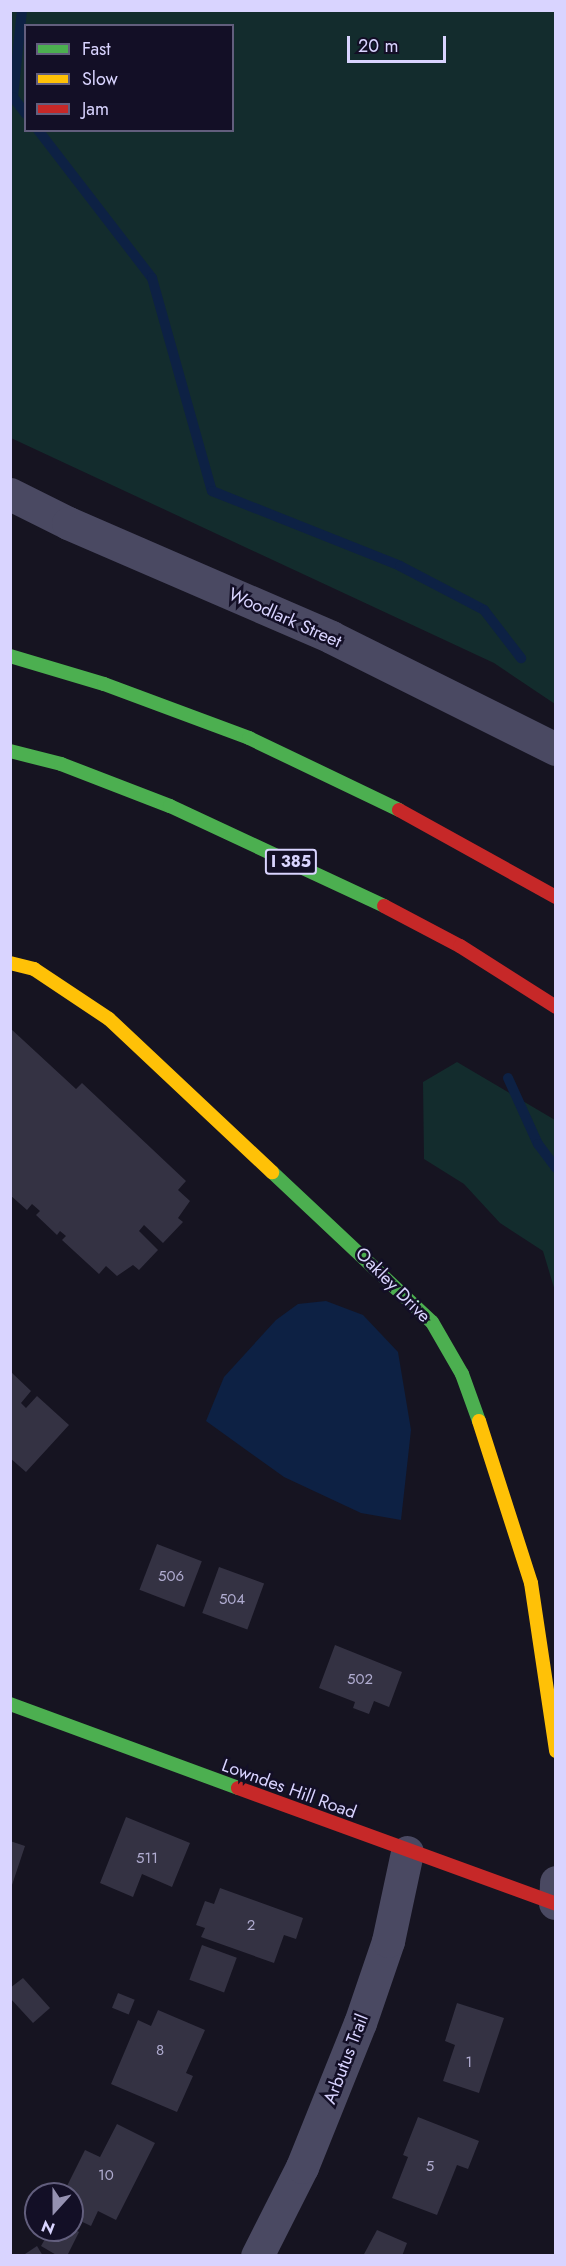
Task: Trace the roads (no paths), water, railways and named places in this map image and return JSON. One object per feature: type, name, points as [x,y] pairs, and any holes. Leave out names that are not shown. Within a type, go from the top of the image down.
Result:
[{"type":"main road","points":[[10,656],[104,684],[249,738],[396,808],[555,897]]},
{"type":"main road","name":"I 385","points":[[10,751],[61,764],[171,806],[360,893],[460,946],[555,1007]]},
{"type":"main road","name":"Oakley Drive","points":[[10,963],[33,969],[109,1019],[432,1322],[462,1374],[500,1478],[531,1583],[555,1751]]},
{"type":"main road","name":"Lowndes Hill Road","points":[[10,1704],[407,1852],[555,1896]]},
{"type":"street","name":"Woodlark Street","points":[[10,494],[68,523],[330,637],[555,749]]},
{"type":"street","name":"Arbutus Trail","points":[[257,2256],[302,2167],[360,2023],[388,1941],[407,1852]]},
{"type":"water","points":[[326,1301],[363,1315],[398,1352],[411,1430],[401,1520],[361,1513],[284,1477],[206,1421],[224,1377],[276,1320],[298,1304]]},
{"type":"waterway","points":[[22,10],[13,97],[24,111]]},
{"type":"waterway","points":[[40,132],[152,278],[212,491],[400,566],[484,610],[521,658]]},
{"type":"waterway","points":[[508,1078],[538,1144],[556,1168]]}]
